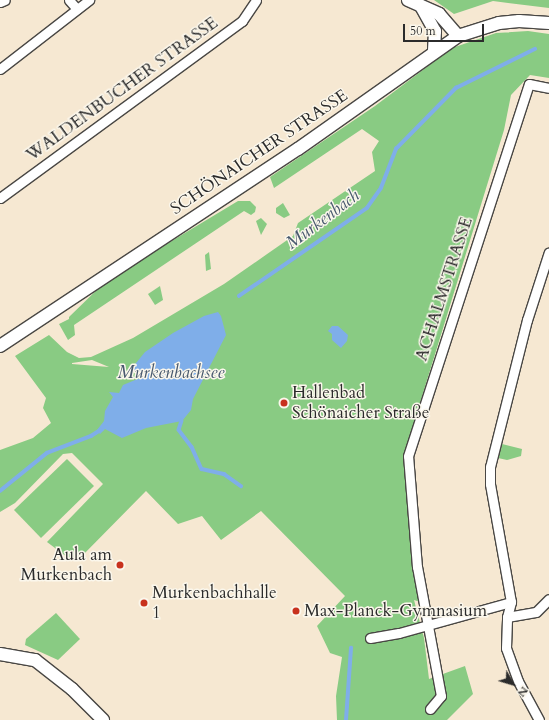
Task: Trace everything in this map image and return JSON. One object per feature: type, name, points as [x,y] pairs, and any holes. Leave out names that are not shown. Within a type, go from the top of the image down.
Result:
[{"type":"main road","points":[[408,0],[440,14],[458,36]]},
{"type":"main road","points":[[420,5],[435,31],[434,51]]},
{"type":"main road","name":"SCHÖNAICHER STRASSE","points":[[0,346],[298,149],[434,51],[458,36],[498,24],[520,21],[549,23]]},
{"type":"main road","points":[[0,654],[35,660],[72,689],[103,720]]},
{"type":"street","points":[[0,2],[5,0]]},
{"type":"street","points":[[69,0],[77,9]]},
{"type":"street","points":[[0,69],[89,0]]},
{"type":"street","name":"WALDENBUCHER STRASSE","points":[[0,198],[242,21],[256,0]]},
{"type":"street","name":"ACHALMSTRASSE","points":[[430,709],[441,696],[417,567],[408,456],[529,84],[549,88]]},
{"type":"street","points":[[539,720],[518,681],[506,648],[507,617],[512,602],[490,484],[490,467],[527,320],[549,252]]},
{"type":"street","points":[[507,617],[536,612],[549,598]]},
{"type":"street","points":[[370,638],[399,633],[428,623],[512,602]]},
{"type":"green space","points":[[434,0],[549,0],[549,8],[493,1],[454,14]]},
{"type":"green space","points":[[528,31],[549,34],[549,78],[530,75],[511,95],[504,130],[404,455],[412,565],[420,602],[414,600],[424,638],[429,679],[465,666],[473,694],[447,720],[337,720],[336,696],[342,657],[330,653],[317,626],[345,596],[261,511],[221,540],[202,516],[178,524],[146,491],[79,559],[67,557],[47,542],[103,484],[72,453],[63,454],[15,503],[0,512],[0,450],[33,438],[51,423],[43,408],[46,398],[15,356],[49,335],[67,352],[79,358],[91,357],[133,338],[224,284],[293,236],[298,223],[375,171],[372,152],[379,141],[362,129],[274,188],[270,177],[375,106],[452,48],[496,33]],"holes":[[[92,360],[109,367],[72,364],[72,363]]]},
{"type":"green space","points":[[238,201],[250,201],[256,207],[255,212],[251,215],[244,211],[74,325],[75,335],[68,340],[59,324],[69,319],[69,317],[107,280]]},
{"type":"green space","points":[[283,203],[290,215],[284,218],[276,213],[276,208]]},
{"type":"green space","points":[[261,218],[267,224],[261,235],[256,221]]},
{"type":"green space","points":[[209,252],[211,269],[206,271],[205,255]]},
{"type":"green space","points":[[160,286],[163,300],[155,305],[148,294]]},
{"type":"green space","points":[[502,444],[522,449],[521,456],[507,460],[498,458]]},
{"type":"green space","points":[[67,459],[94,486],[41,538],[14,510]]},
{"type":"green space","points":[[56,613],[80,639],[58,660],[25,645],[26,639]]},
{"type":"water","name":"Murkenbachsee","points":[[218,312],[221,316],[226,335],[193,399],[191,410],[182,421],[146,428],[122,438],[105,429],[100,434],[97,430],[104,421],[105,411],[113,397],[109,392],[119,393],[123,385],[140,378],[132,368],[145,352],[173,333],[204,316]]},
{"type":"water","points":[[332,326],[338,326],[348,335],[347,341],[341,348],[332,340],[332,334],[328,331]]},
{"type":"waterway","name":"Murkenbach","points":[[239,296],[367,208],[381,188],[396,149],[456,88],[535,49]]},
{"type":"waterway","points":[[182,421],[179,430],[192,447],[202,469],[224,474],[241,486]]},
{"type":"waterway","name":"Murkenbach","points":[[0,491],[47,453],[91,436],[102,429]]},
{"type":"waterway","points":[[346,720],[351,648]]},
{"type":"place","name":"Hallenbad Schönaicher Straße","points":[[284,403]]},
{"type":"place","name":"Aula am Murkenbach","points":[[120,565]]},
{"type":"place","name":"Murkenbachhalle 1","points":[[144,603]]},
{"type":"place","name":"Max-Planck-Gymnasium","points":[[296,611]]}]
